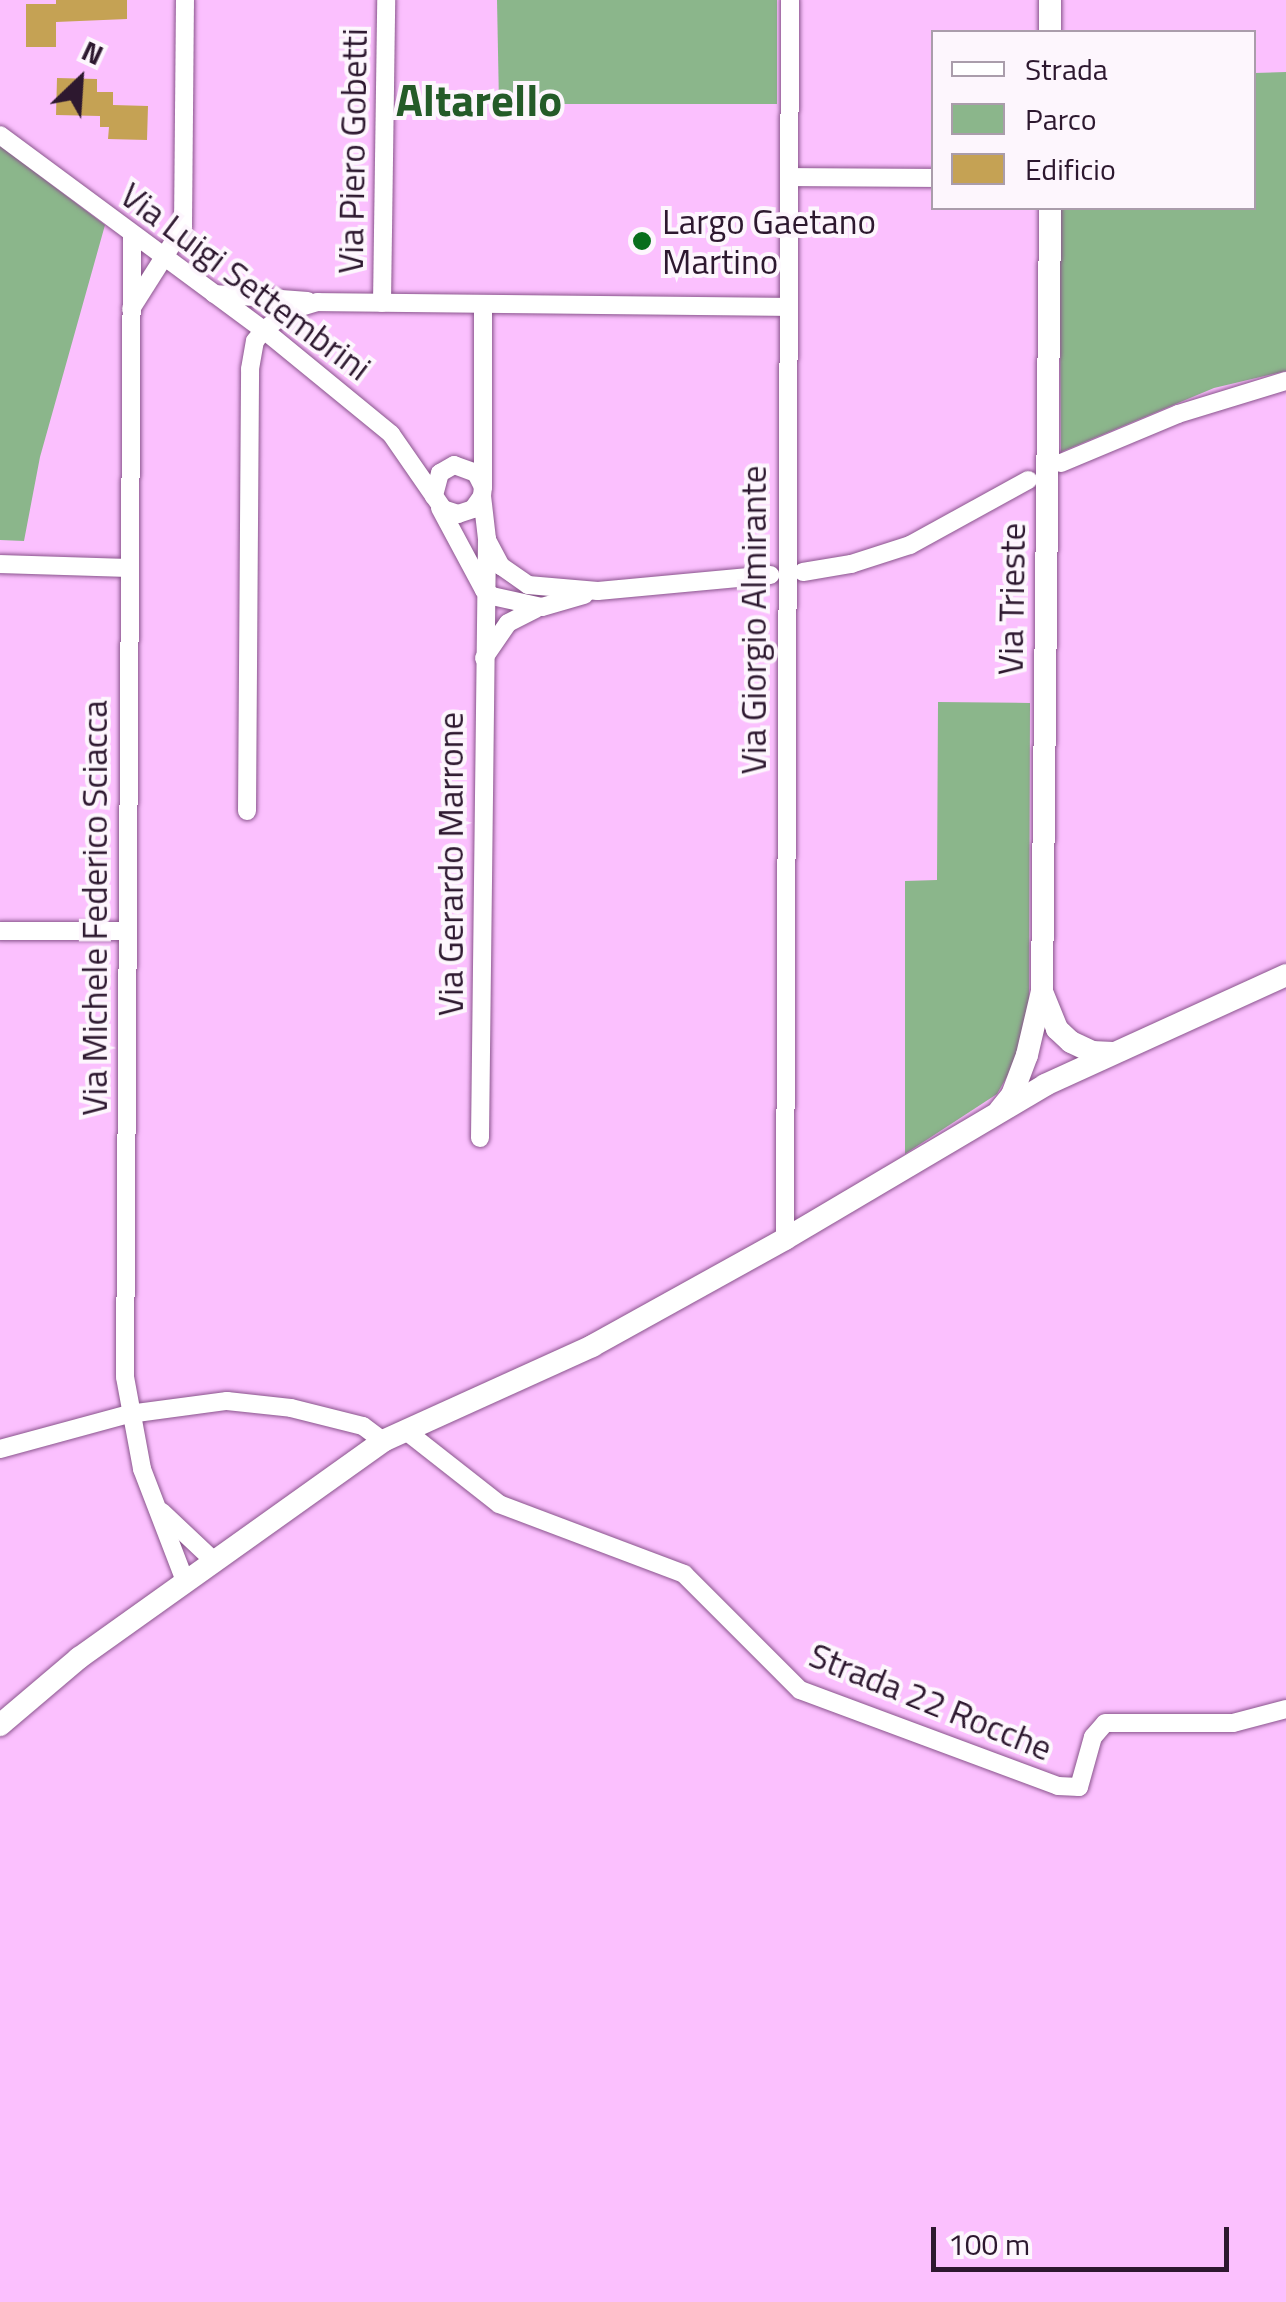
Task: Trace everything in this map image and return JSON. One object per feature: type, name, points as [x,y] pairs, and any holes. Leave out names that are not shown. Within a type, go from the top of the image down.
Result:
[{"type":"street","points":[[130,312],[184,226],[186,0]]},
{"type":"street","name":"Via Piero Gobetti","points":[[382,303],[386,0]]},
{"type":"street","name":"Via Giorgio Almirante","points":[[785,1239],[790,0]]},
{"type":"street","points":[[1050,0],[1050,30]]},
{"type":"street","name":"Via Luigi Settembrini","points":[[0,135],[264,330],[391,434],[436,500],[484,590]]},
{"type":"street","points":[[788,177],[931,178]]},
{"type":"street","name":"Via Trieste","points":[[1046,1029],[1042,991],[1050,210]]},
{"type":"street","name":"Via Michele Federico Sciacca","points":[[132,236],[125,1377],[130,1414],[154,1499],[184,1581]]},
{"type":"street","points":[[213,294],[318,302],[786,306]]},
{"type":"street","points":[[247,811],[250,369],[255,342],[264,330],[288,311],[318,302]]},
{"type":"street","name":"Via Gerardo Marrone","points":[[480,1138],[487,539],[482,492],[483,304]]},
{"type":"street","points":[[1061,463],[1178,414],[1286,381]]},
{"type":"street","points":[[454,465],[476,473],[482,492],[474,509],[458,514],[436,500],[440,473],[454,465]]},
{"type":"street","points":[[803,572],[851,564],[910,544],[1028,480]]},
{"type":"street","points":[[487,539],[501,566],[528,585],[598,591]]},
{"type":"street","points":[[0,564],[128,568]]},
{"type":"street","points":[[483,658],[508,623],[542,606],[598,591],[770,575]]},
{"type":"street","points":[[484,590],[506,603],[542,606]]},
{"type":"street","points":[[0,930],[126,931]]},
{"type":"street","points":[[0,1726],[79,1658],[383,1440],[592,1346],[785,1239],[1055,1080],[1286,975]]},
{"type":"street","points":[[993,1117],[1012,1095],[1046,1029]]},
{"type":"street","points":[[1046,1029],[1082,1048],[1113,1053]]},
{"type":"street","points":[[1046,1029],[1037,1072],[1055,1080]]},
{"type":"street","points":[[0,1448],[130,1414],[203,1403],[270,1404],[363,1426],[383,1440]]},
{"type":"street","name":"Strada 22 Rocche","points":[[406,1431],[499,1504],[684,1574],[800,1690],[1058,1786],[1079,1786],[1093,1736],[1105,1724],[1233,1724],[1286,1709]]},
{"type":"street","points":[[154,1499],[171,1523],[213,1560]]},
{"type":"green space","points":[[497,0],[777,0],[777,104],[499,104]]},
{"type":"green space","points":[[1286,72],[1286,371],[1214,388],[1061,452],[1059,210],[1256,210],[1256,73]]},
{"type":"green space","points":[[0,146],[105,225],[40,457],[24,541],[0,540]]},
{"type":"green space","points":[[938,702],[1030,703],[1029,1008],[1012,1068],[997,1094],[905,1154],[905,881],[937,880]]},
{"type":"building","points":[[56,0],[127,0],[127,19],[56,22],[56,47],[26,47],[26,4],[56,4]]},
{"type":"building","points":[[57,78],[97,79],[97,92],[113,92],[113,105],[148,106],[147,140],[108,139],[109,127],[100,127],[100,116],[56,115]]},
{"type":"place","name":"Largo Gaetano Martino","points":[[642,241]]},
{"type":"district","name":"Altarello","points":[[479,100]]}]
